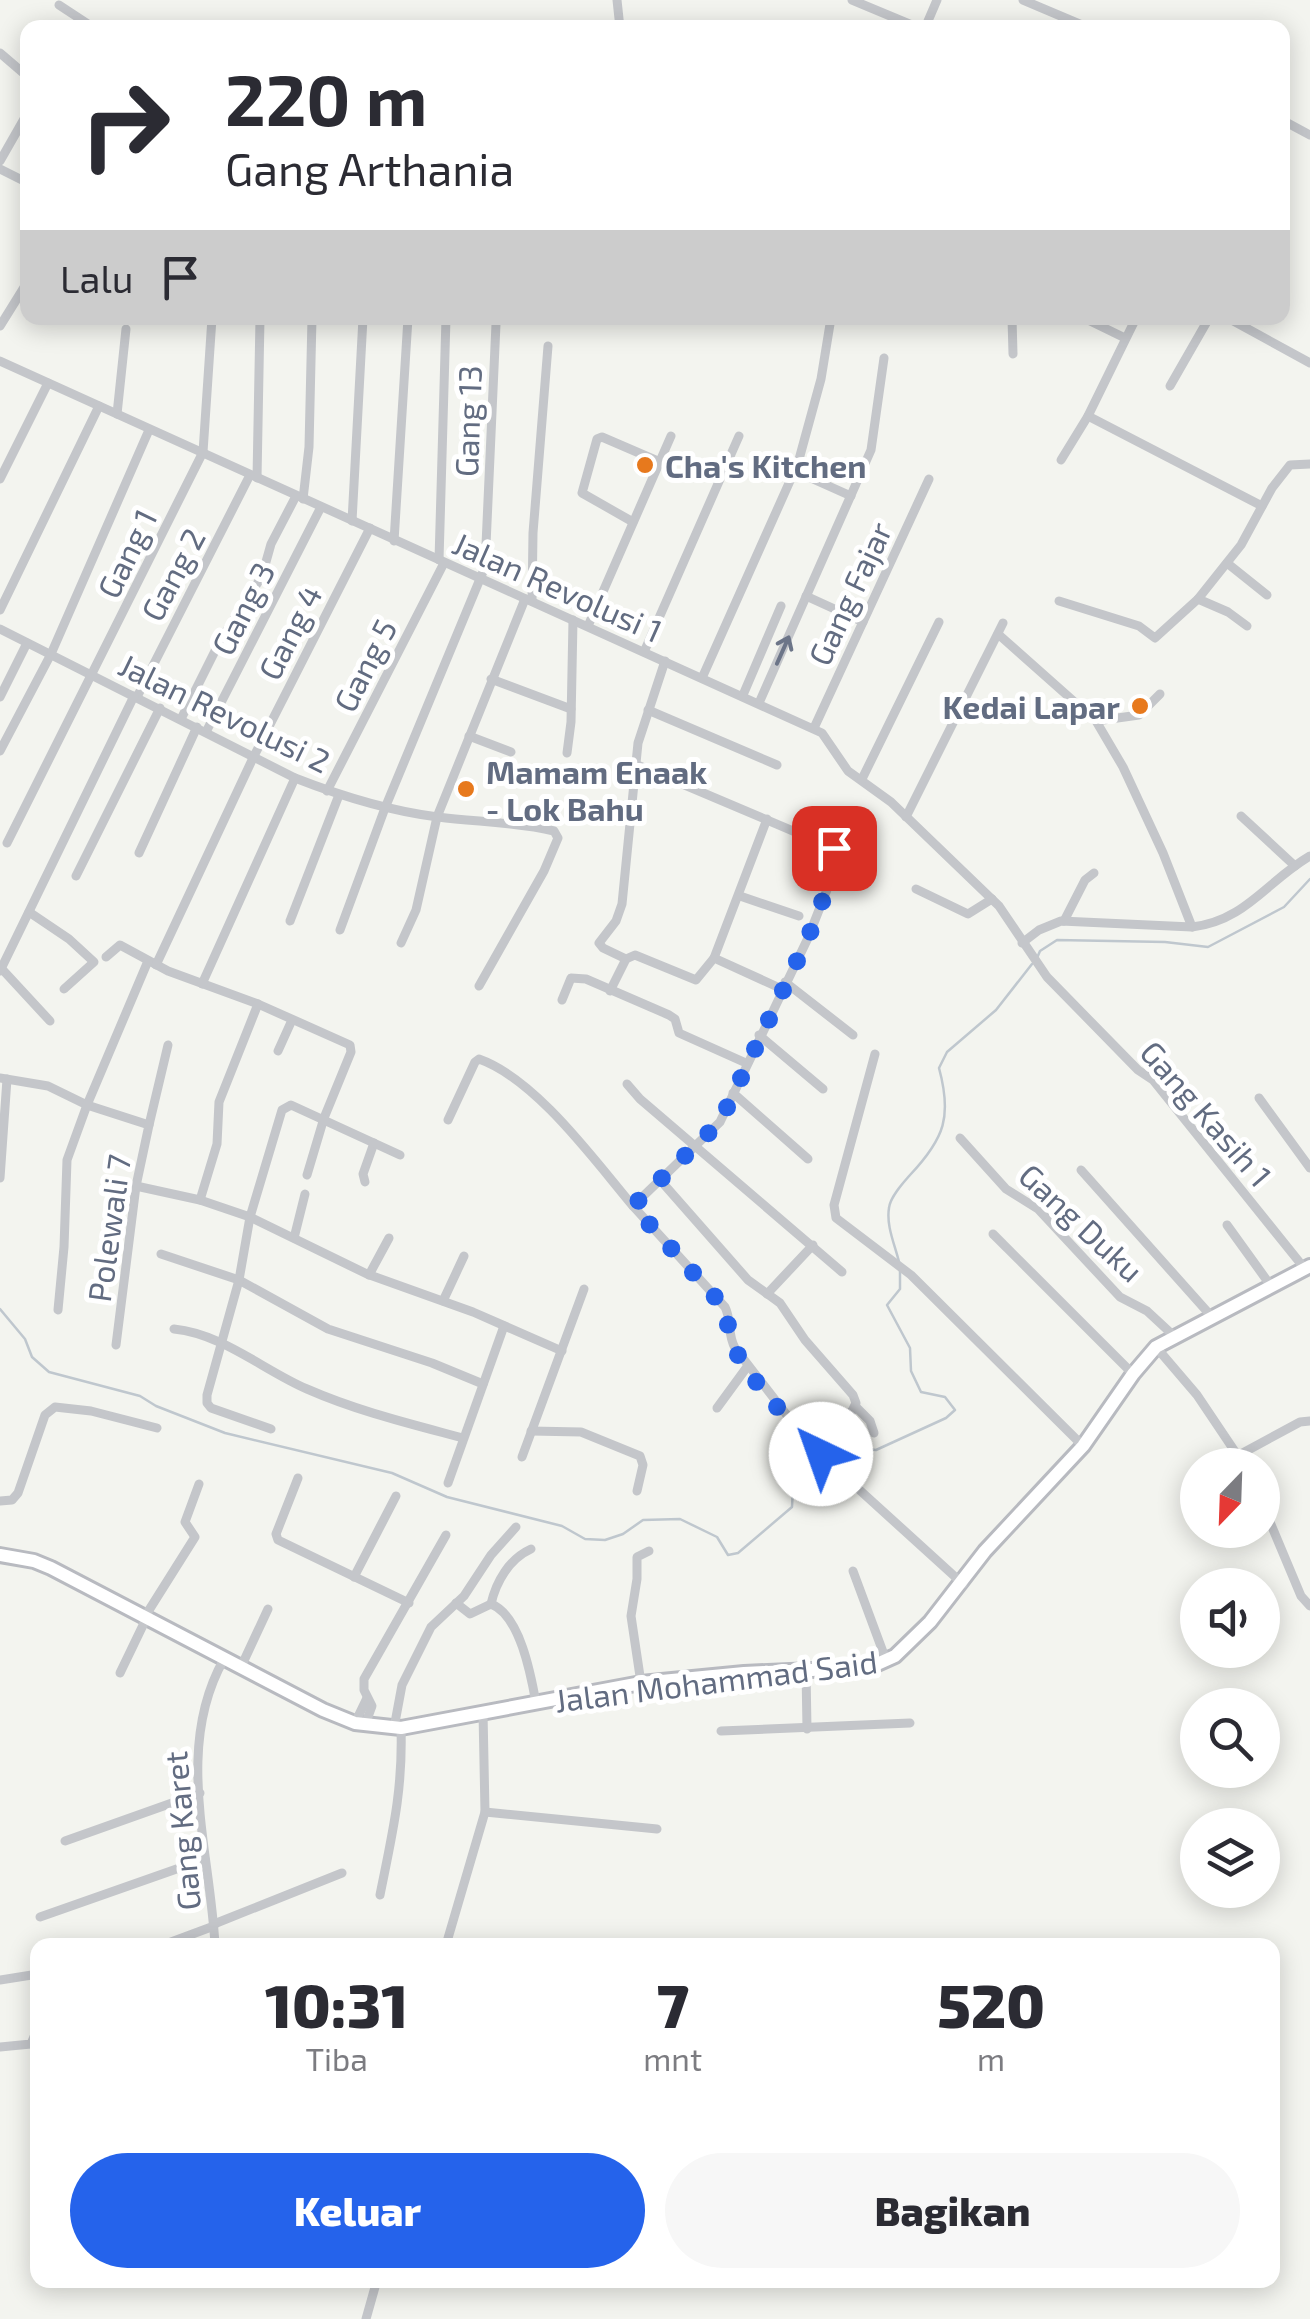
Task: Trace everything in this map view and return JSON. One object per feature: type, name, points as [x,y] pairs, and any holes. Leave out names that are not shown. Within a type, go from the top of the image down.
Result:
[{"type":"street","points":[[852,0],[902,20]]},
{"type":"street","points":[[1023,0],[1070,20]]},
{"type":"street","points":[[60,5],[82,20]]},
{"type":"street","points":[[0,161],[20,128]]},
{"type":"street","points":[[0,326],[20,294]]},
{"type":"street","points":[[203,452],[212,325]]},
{"type":"street","points":[[254,476],[260,325]]},
{"type":"street","points":[[181,719],[220,640],[262,576],[272,544],[300,497],[310,447],[312,325]]},
{"type":"street","points":[[352,520],[362,325]]},
{"type":"street","points":[[394,541],[408,325]]},
{"type":"street","name":"Gang 13","points":[[442,562],[446,325]]},
{"type":"street","name":"Gang 13","points":[[340,930],[385,808],[482,579],[487,550],[496,325]]},
{"type":"street","points":[[702,678],[795,471],[814,408],[830,325]]},
{"type":"street","points":[[1012,325],[1013,354]]},
{"type":"street","points":[[1098,325],[1125,338]]},
{"type":"street","points":[[1062,460],[1132,325]]},
{"type":"street","points":[[1170,386],[1205,325]]},
{"type":"street","points":[[1241,325],[1310,363]]},
{"type":"street","points":[[117,414],[126,329]]},
{"type":"street","points":[[402,943],[416,910],[437,817],[528,600],[548,346]]},
{"type":"street","points":[[760,703],[871,450],[884,358]]},
{"type":"street","name":"Jalan Revolusi 1","points":[[1,364],[814,728],[832,744],[848,771],[906,817],[992,899],[1006,914],[1024,946]]},
{"type":"street","points":[[0,479],[48,382]]},
{"type":"street","points":[[0,610],[99,406]]},
{"type":"street","points":[[1088,416],[1262,506]]},
{"type":"street","points":[[0,751],[51,654],[150,430]]},
{"type":"street","points":[[588,626],[671,436]]},
{"type":"street","points":[[644,652],[739,436]]},
{"type":"street","points":[[633,522],[582,493],[597,439],[602,437],[660,462]]},
{"type":"street","name":"Gang 1","points":[[7,843],[203,452]]},
{"type":"street","points":[[1060,601],[1140,626],[1156,638],[1228,563],[1280,475],[1290,465],[1310,464]]},
{"type":"street","points":[[795,471],[851,496]]},
{"type":"street","name":"Gang 2","points":[[1,970],[135,696],[254,476]]},
{"type":"street","name":"Gang Fajar","points":[[814,728],[929,480]]},
{"type":"street","name":"Gang 3","points":[[140,853],[321,507]]},
{"type":"street","name":"Gang 4","points":[[58,1310],[65,1168],[86,1104],[253,758],[370,528]]},
{"type":"street","name":"Gang 5","points":[[327,791],[442,562]]},
{"type":"street","points":[[1228,563],[1267,596]]},
{"type":"street","points":[[806,596],[863,622]]},
{"type":"street","points":[[1198,598],[1248,626]]},
{"type":"street","points":[[742,695],[781,606]]},
{"type":"street","points":[[567,753],[573,620]]},
{"type":"street","points":[[862,779],[939,622]]},
{"type":"street","points":[[906,817],[1004,623]]},
{"type":"street","name":"Jalan Revolusi 2","points":[[0,629],[253,758],[327,791],[385,808],[522,825],[557,834],[544,871],[478,986]]},
{"type":"street","points":[[998,634],[1096,721],[1123,767],[1163,853],[1192,928]]},
{"type":"street","points":[[0,697],[28,643]]},
{"type":"street","points":[[626,960],[598,944],[616,920],[622,904],[634,764],[665,662]]},
{"type":"street","points":[[492,680],[571,709]]},
{"type":"street","points":[[1096,721],[1139,715],[1160,694]]},
{"type":"street","points":[[76,876],[160,708]]},
{"type":"street","points":[[648,710],[777,765]]},
{"type":"street","points":[[469,736],[510,752]]},
{"type":"street","points":[[633,1206],[720,1122],[808,938],[839,858],[834,848],[634,764]]},
{"type":"street","points":[[202,984],[295,778]]},
{"type":"street","points":[[290,921],[338,795]]},
{"type":"street","points":[[1241,816],[1308,871]]},
{"type":"street","points":[[610,991],[626,960],[636,955],[696,980],[714,958],[767,819]]},
{"type":"street","points":[[1024,946],[1039,930],[1064,921],[1192,928],[1208,925],[1239,912],[1310,856]]},
{"type":"street","points":[[1064,921],[1085,880],[1094,872]]},
{"type":"street","points":[[916,890],[968,914],[992,899]]},
{"type":"street","points":[[740,896],[798,916]]},
{"type":"street","points":[[30,912],[94,962],[64,989]]},
{"type":"street","points":[[106,958],[120,945],[152,963],[350,1045],[351,1052],[324,1118],[307,1175]]},
{"type":"street","name":"Gang Kasih 1","points":[[1024,946],[1047,977],[1138,1070],[1153,1080],[1308,1268]]},
{"type":"street","points":[[714,958],[784,985],[853,1034]]},
{"type":"street","points":[[1,970],[50,1021]]},
{"type":"street","points":[[562,1000],[575,976],[669,1015],[679,1033],[746,1063]]},
{"type":"street","points":[[200,1200],[217,1144],[219,1102],[258,1004]]},
{"type":"street","points":[[278,1051],[292,1020]]},
{"type":"street","points":[[759,1035],[822,1088]]},
{"type":"street","points":[[149,1124],[168,1045]]},
{"type":"street","points":[[875,1054],[833,1211],[836,1218],[904,1269],[1083,1446]]},
{"type":"street","points":[[448,1120],[474,1062],[479,1059],[493,1064],[545,1105],[725,1308],[729,1316],[728,1333],[748,1367],[809,1444],[963,1584]]},
{"type":"street","points":[[0,1178],[4,1078]]},
{"type":"street","name":"Polewali 7","points":[[4,1078],[48,1086],[86,1104],[149,1124],[136,1186],[116,1345]]},
{"type":"street","points":[[628,1084],[640,1100],[842,1272]]},
{"type":"street","points":[[733,1093],[808,1159]]},
{"type":"street","points":[[1259,1098],[1310,1168]]},
{"type":"street","points":[[270,1429],[218,1412],[207,1403],[239,1280],[250,1217],[284,1106],[292,1105],[324,1118],[400,1155]]},
{"type":"street","name":"Gang Duku","points":[[960,1138],[1006,1189],[1038,1210],[1120,1297],[1140,1306],[1174,1336]]},
{"type":"street","points":[[364,1182],[374,1142]]},
{"type":"street","points":[[1081,1170],[1212,1317]]},
{"type":"street","points":[[661,1181],[748,1280],[786,1310],[805,1340],[854,1395],[855,1406],[870,1421],[874,1433]]},
{"type":"street","points":[[136,1186],[200,1200],[250,1217],[369,1274],[562,1350]]},
{"type":"street","points":[[294,1238],[306,1194]]},
{"type":"street","points":[[1227,1225],[1272,1286]]},
{"type":"street","points":[[993,1234],[1133,1374]]},
{"type":"street","points":[[369,1274],[389,1238]]},
{"type":"street","points":[[767,1294],[813,1245]]},
{"type":"street","points":[[161,1254],[239,1280],[328,1330],[432,1363],[483,1384]]},
{"type":"street","points":[[443,1302],[464,1256]]},
{"type":"street","name":"Jalan Mohammad Said","points":[[0,1555],[51,1568],[224,1659],[360,1724],[398,1728],[641,1683],[856,1668],[886,1660],[911,1643],[963,1584],[985,1552],[1083,1446],[1156,1347],[1308,1268]]},
{"type":"street","points":[[522,1457],[584,1288]]},
{"type":"street","points":[[448,1483],[504,1326]]},
{"type":"street","points":[[174,1330],[192,1331],[222,1344],[328,1398],[463,1438]]},
{"type":"street","points":[[1156,1347],[1234,1448]]},
{"type":"street","points":[[717,1408],[748,1367]]},
{"type":"street","points":[[809,1444],[855,1406]]},
{"type":"street","points":[[0,1502],[12,1500],[18,1493],[51,1409],[70,1407],[157,1428]]},
{"type":"street","points":[[1260,1448],[1300,1422],[1310,1421]]},
{"type":"street","points":[[530,1432],[581,1432],[640,1456],[644,1465],[637,1491]]},
{"type":"street","points":[[298,1478],[276,1538],[409,1603]]},
{"type":"street","points":[[120,1673],[145,1619],[195,1537],[185,1522],[199,1484]]},
{"type":"street","points":[[354,1577],[396,1496]]},
{"type":"street","points":[[380,1895],[400,1800],[398,1728],[402,1686],[438,1619],[474,1585],[516,1527]]},
{"type":"street","points":[[360,1724],[367,1698],[364,1681],[446,1535]]},
{"type":"street","points":[[1280,1547],[1300,1596],[1310,1606]]},
{"type":"street","points":[[456,1604],[470,1614],[491,1604],[502,1576],[531,1549]]},
{"type":"street","points":[[641,1683],[630,1606],[637,1579],[637,1558],[649,1550]]},
{"type":"street","points":[[852,1571],[886,1660]]},
{"type":"street","points":[[491,1604],[500,1608],[515,1630],[536,1703]]},
{"type":"street","points":[[241,1667],[268,1609]]},
{"type":"street","name":"Gang Karet","points":[[215,1938],[196,1761],[207,1696],[224,1659]]},
{"type":"street","points":[[806,1670],[807,1728]]},
{"type":"street","points":[[448,1938],[485,1812],[483,1712]]},
{"type":"street","points":[[722,1732],[910,1723]]},
{"type":"street","points":[[65,1841],[200,1793]]},
{"type":"street","points":[[485,1812],[656,1829]]},
{"type":"street","points":[[40,1917],[205,1859]]},
{"type":"street","points":[[181,1938],[342,1873]]},
{"type":"street","points":[[0,1980],[30,1975]]},
{"type":"street","points":[[0,2047],[30,2044]]},
{"type":"street","points":[[366,2319],[375,2288]]},
{"type":"waterway","points":[[1037,958],[1040,951],[1057,940],[1165,942],[1208,947],[1284,907],[1310,879]]},
{"type":"waterway","points":[[899,1262],[889,1208],[897,1190],[938,1138],[945,1113],[939,1068],[947,1052],[996,1010],[1032,964]]},
{"type":"waterway","points":[[820,1449],[830,1445],[876,1450],[946,1418],[955,1410],[945,1397],[921,1392],[911,1371],[910,1348],[887,1305],[900,1289],[900,1270]]},
{"type":"waterway","points":[[0,1309],[25,1339],[32,1357],[49,1372],[140,1396],[225,1433],[392,1473],[447,1497],[562,1526],[585,1539],[605,1540],[623,1534],[643,1520],[680,1519],[717,1537],[728,1555],[738,1553],[792,1507],[794,1466],[813,1452]]},
{"type":"place","name":"Cha's Kitchen","points":[[645,465]]},
{"type":"place","name":"Kedai Lapar","points":[[1140,706]]},
{"type":"place","name":"Mamam Enaak - Lok Bahu","points":[[466,789]]},
{"type":"route","points":[[821,1454],[735,1348],[728,1333],[729,1316],[725,1308],[633,1206],[720,1122],[808,938],[839,858],[834,848]]}]
